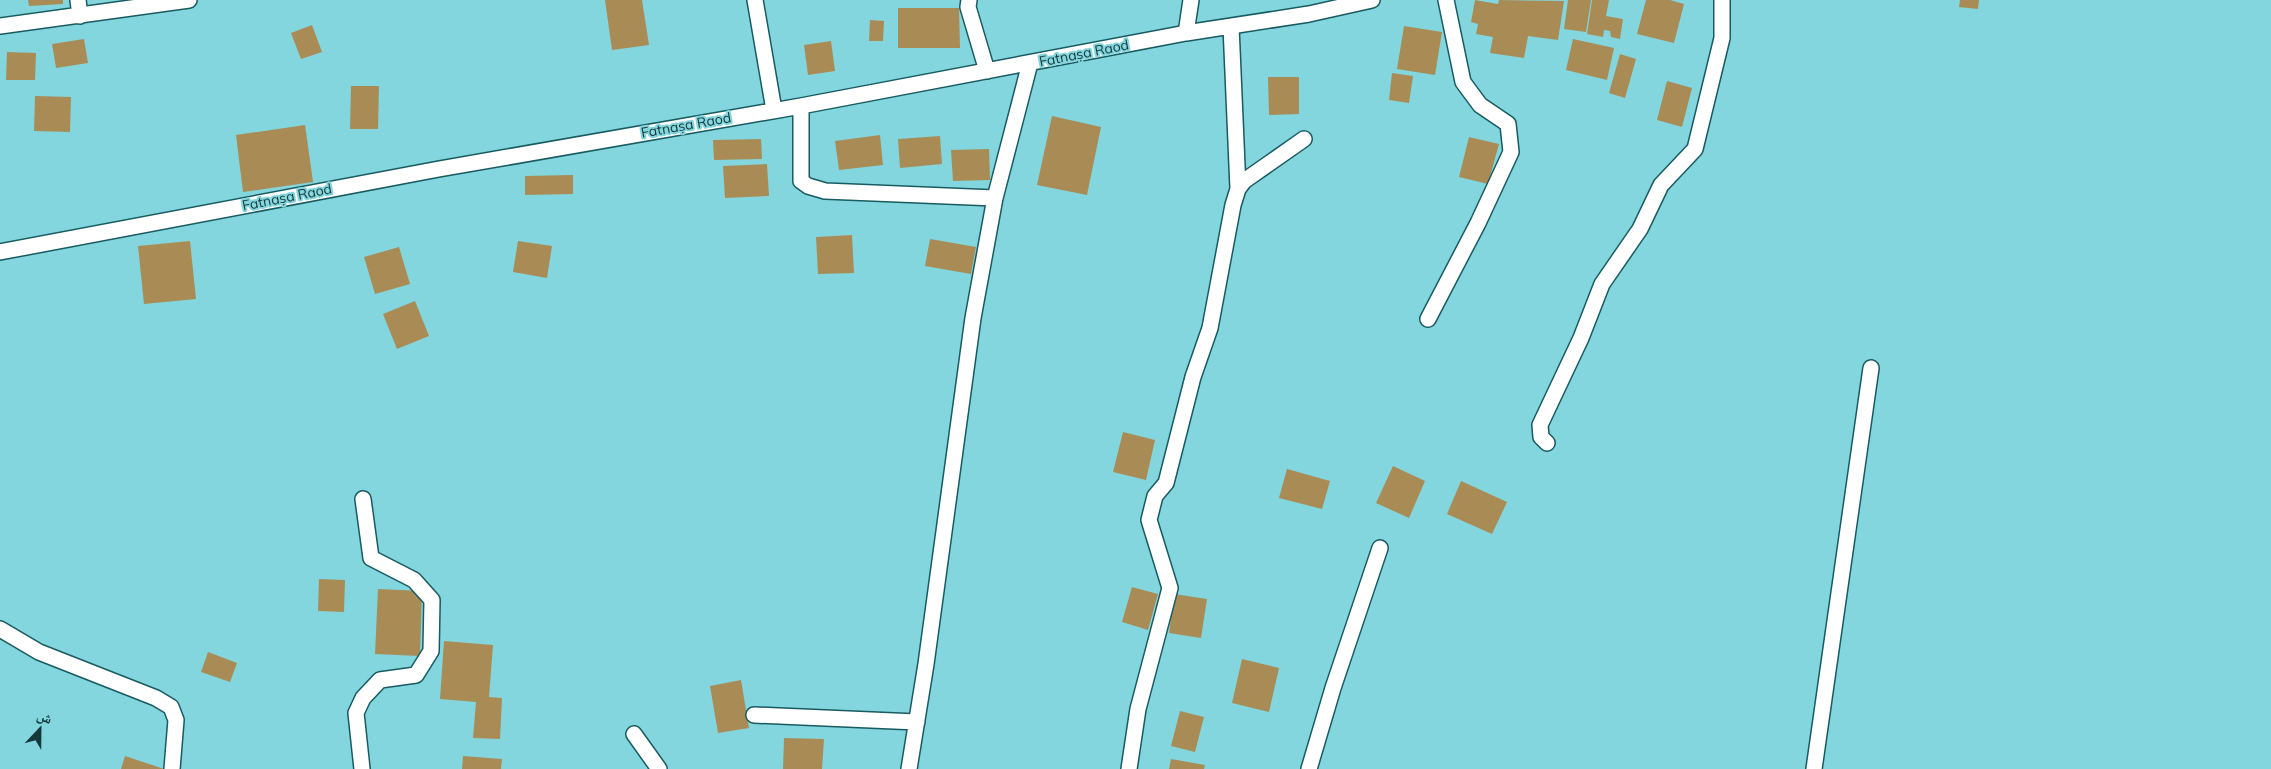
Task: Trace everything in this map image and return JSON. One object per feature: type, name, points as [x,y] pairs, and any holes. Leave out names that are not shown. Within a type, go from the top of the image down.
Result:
[{"type":"street","points":[[78,0],[80,16]]},
{"type":"street","points":[[0,26],[188,0]]},
{"type":"street","points":[[755,0],[774,110]]},
{"type":"street","points":[[969,0],[968,7],[987,71]]},
{"type":"street","points":[[1186,33],[1191,0]]},
{"type":"street","name":"Fatnaṣa Raod","points":[[0,252],[429,170],[801,106],[1186,33],[1309,14],[1372,0]]},
{"type":"street","points":[[1428,319],[1478,223],[1511,152],[1508,124],[1480,105],[1463,82],[1446,0]]},
{"type":"street","points":[[1547,443],[1541,437],[1540,426],[1581,338],[1602,284],[1640,229],[1661,185],[1695,149],[1722,38],[1722,0]]},
{"type":"street","points":[[1231,26],[1238,189]]},
{"type":"street","points":[[909,769],[973,318],[995,198],[1030,63]]},
{"type":"street","points":[[801,106],[801,181],[808,186],[825,191],[995,198]]},
{"type":"street","points":[[1129,769],[1138,709],[1170,588],[1152,535],[1149,520],[1151,506],[1155,496],[1166,484],[1194,377],[1210,328],[1232,205],[1238,189],[1244,181],[1304,139]]},
{"type":"street","points":[[1814,769],[1871,368]]},
{"type":"street","points":[[362,769],[356,713],[363,698],[380,680],[416,675],[431,651],[432,600],[414,580],[371,558],[364,499]]},
{"type":"street","points":[[1309,769],[1333,688],[1380,548]]},
{"type":"street","points":[[0,629],[39,652],[156,698],[171,707],[176,720],[172,769]]},
{"type":"street","points":[[754,715],[917,722]]},
{"type":"street","points":[[634,734],[659,769]]},
{"type":"building","points":[[28,0],[63,0],[63,4],[29,6]]},
{"type":"building","points":[[605,0],[642,0],[649,45],[612,50]]},
{"type":"building","points":[[1475,0],[1498,4],[1499,0],[1564,1],[1558,40],[1528,36],[1524,58],[1490,53],[1493,37],[1476,34],[1478,24],[1471,22]]},
{"type":"building","points":[[1568,0],[1591,0],[1586,32],[1564,29]]},
{"type":"building","points":[[1592,0],[1609,0],[1606,16],[1623,19],[1620,39],[1611,37],[1610,31],[1604,30],[1603,37],[1587,34]]},
{"type":"building","points":[[1646,0],[1670,0],[1684,4],[1674,43],[1637,34]]},
{"type":"building","points":[[1960,0],[1979,0],[1978,9],[1959,7]]},
{"type":"building","points":[[898,8],[959,8],[960,48],[898,48]]},
{"type":"building","points":[[870,20],[884,21],[883,41],[869,41]]},
{"type":"building","points":[[312,25],[322,52],[301,59],[291,33]]},
{"type":"building","points":[[1404,26],[1442,32],[1435,75],[1397,69]]},
{"type":"building","points":[[84,39],[88,63],[56,68],[52,44]]},
{"type":"building","points":[[1573,39],[1614,48],[1607,80],[1566,70]]},
{"type":"building","points":[[831,41],[835,71],[808,75],[804,45]]},
{"type":"building","points":[[7,52],[36,53],[35,80],[6,80]]},
{"type":"building","points":[[1620,54],[1636,59],[1625,98],[1609,93]]},
{"type":"building","points":[[1392,73],[1413,76],[1409,103],[1389,100]]},
{"type":"building","points":[[1268,77],[1299,77],[1299,114],[1269,115]]},
{"type":"building","points":[[1667,81],[1692,88],[1682,127],[1657,120]]},
{"type":"building","points":[[351,86],[379,86],[378,129],[350,129]]},
{"type":"building","points":[[35,96],[71,97],[70,132],[34,131]]},
{"type":"building","points":[[1052,116],[1101,127],[1087,195],[1037,185]]},
{"type":"building","points":[[305,125],[313,182],[243,192],[236,135]]},
{"type":"building","points":[[880,135],[883,165],[839,170],[835,141]]},
{"type":"building","points":[[940,136],[942,164],[900,168],[898,139]]},
{"type":"building","points":[[1469,137],[1499,144],[1488,184],[1459,177]]},
{"type":"building","points":[[761,139],[762,159],[714,160],[713,140]]},
{"type":"building","points":[[989,149],[990,180],[953,181],[951,150]]},
{"type":"building","points":[[767,164],[769,196],[725,198],[723,166]]},
{"type":"building","points":[[573,175],[573,194],[525,195],[525,176]]},
{"type":"building","points":[[852,235],[854,273],[818,274],[816,237]]},
{"type":"building","points":[[930,239],[976,247],[971,274],[925,266]]},
{"type":"building","points":[[190,241],[196,299],[144,304],[138,246]]},
{"type":"building","points":[[518,241],[552,246],[547,278],[513,272]]},
{"type":"building","points":[[399,247],[410,284],[375,294],[364,257]]},
{"type":"building","points":[[415,301],[429,336],[397,349],[383,314]]},
{"type":"building","points":[[1123,432],[1155,440],[1146,480],[1113,472]]},
{"type":"building","points":[[1393,466],[1425,481],[1409,518],[1376,503]]},
{"type":"building","points":[[1287,469],[1330,481],[1322,509],[1279,498]]},
{"type":"building","points":[[1461,481],[1507,502],[1492,534],[1447,514]]},
{"type":"building","points":[[319,579],[345,580],[344,612],[318,611]]},
{"type":"building","points":[[1132,587],[1158,594],[1148,630],[1122,622]]},
{"type":"building","points":[[378,589],[422,591],[420,656],[375,654]]},
{"type":"building","points":[[1174,594],[1207,599],[1201,638],[1169,633]]},
{"type":"building","points":[[444,641],[493,645],[489,697],[502,698],[500,739],[473,738],[476,702],[440,699]]},
{"type":"building","points":[[208,652],[237,663],[230,682],[201,672]]},
{"type":"building","points":[[1242,659],[1279,668],[1269,712],[1232,703]]},
{"type":"building","points":[[741,680],[749,728],[718,733],[710,686]]},
{"type":"building","points":[[1180,711],[1204,717],[1195,752],[1171,746]]},
{"type":"building","points":[[784,738],[824,739],[822,769],[783,769]]},
{"type":"building","points":[[125,756],[164,769],[121,769]]},
{"type":"building","points":[[463,756],[502,759],[501,769],[462,769]]},
{"type":"building","points":[[1171,759],[1205,765],[1204,769],[1169,769]]}]
